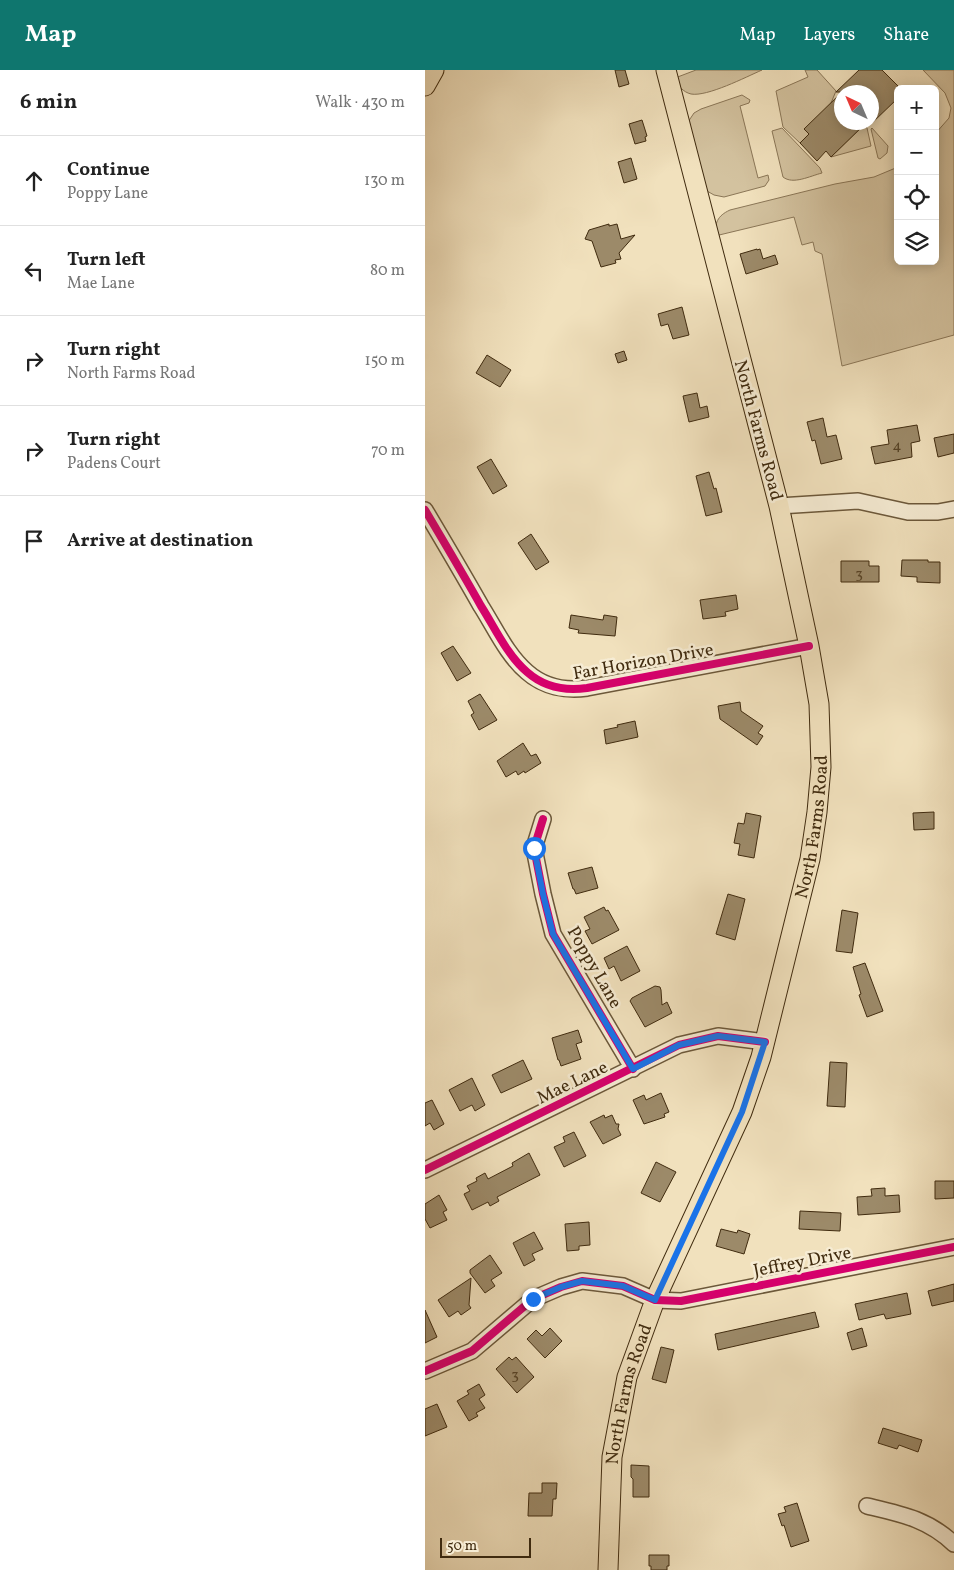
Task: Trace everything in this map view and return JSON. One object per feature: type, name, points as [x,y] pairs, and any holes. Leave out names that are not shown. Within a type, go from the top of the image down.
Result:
[{"type":"main road","points":[[425,86],[434,70]]},
{"type":"main road","name":"North Farms Road","points":[[608,1570],[612,1457],[627,1377],[655,1300],[742,1112],[765,1042],[810,859],[821,767],[819,704],[809,646],[779,506],[666,70]]},
{"type":"street","points":[[779,506],[858,501],[909,512],[938,512],[954,509]]},
{"type":"street","name":"Far Horizon Drive","points":[[425,510],[502,642],[518,664],[528,673],[548,685],[571,691],[809,646]]},
{"type":"street","name":"Poppy Lane","points":[[543,820],[534,848],[553,934],[633,1069]]},
{"type":"street","name":"Mae Lane","points":[[425,1170],[679,1045],[718,1036],[765,1042]]},
{"type":"street","name":"Jeffrey Drive","points":[[655,1300],[681,1300],[954,1247]]},
{"type":"street","points":[[425,1371],[472,1351],[533,1299],[561,1287],[582,1281],[623,1286],[655,1300]]},
{"type":"street","points":[[867,1506],[911,1516],[942,1532],[954,1544]]},
{"type":"shaded area","points":[[696,70],[762,70],[716,90],[691,94],[681,88],[675,78]]},
{"type":"shaded area","points":[[805,70],[817,70],[834,89],[834,96],[809,134],[800,143],[783,127],[776,91],[808,77]]},
{"type":"shaded area","points":[[923,70],[954,70],[954,335],[842,366],[822,254],[815,251],[813,242],[802,245],[794,217],[715,236],[716,224],[722,215],[730,210],[835,184],[874,177],[894,169],[894,265],[939,265],[939,129],[949,118],[951,108],[945,93]]},
{"type":"shaded area","points":[[742,95],[750,100],[749,103],[740,106],[758,178],[768,175],[769,180],[765,186],[724,197],[714,195],[707,191],[688,122],[694,113],[701,109]]},
{"type":"shaded area","points":[[782,128],[820,168],[822,173],[797,180],[783,177],[772,131]]},
{"type":"shaded area","points":[[859,130],[867,130],[871,146],[831,157]]},
{"type":"shaded area","points":[[871,130],[874,130],[888,146],[887,153],[880,159],[878,158]]},
{"type":"building","points":[[615,70],[625,70],[629,84],[619,87]]},
{"type":"building","points":[[859,70],[882,70],[897,85],[894,85],[894,102],[879,116],[879,85],[843,85]]},
{"type":"building","points":[[834,100],[834,130],[859,130],[831,157],[826,151],[817,161],[800,143],[809,134],[804,129]]},
{"type":"building","points":[[642,120],[647,136],[645,137],[646,141],[635,144],[629,124]]},
{"type":"building","points":[[631,158],[637,179],[624,183],[618,162]]},
{"type":"building","points":[[609,224],[609,226],[617,224],[621,239],[635,235],[619,253],[621,259],[615,260],[616,263],[601,267],[592,241],[585,239],[589,230]]},
{"type":"building","points":[[760,249],[763,259],[775,255],[778,264],[746,274],[740,254]]},
{"type":"building","points":[[682,307],[689,335],[673,339],[668,324],[661,326],[658,314]]},
{"type":"building","points":[[624,351],[627,360],[618,363],[615,354]]},
{"type":"building","points":[[487,355],[511,370],[500,387],[476,373]]},
{"type":"building","points":[[697,393],[700,408],[707,406],[709,417],[689,422],[683,396]]},
{"type":"building","points":[[823,418],[827,437],[836,435],[842,459],[821,464],[815,440],[812,441],[807,422]]},
{"type":"building","points":[[917,425],[920,441],[911,443],[912,457],[875,464],[871,447],[889,444],[887,430]]},
{"type":"building","points":[[954,434],[954,453],[938,457],[934,438]]},
{"type":"building","points":[[491,459],[507,486],[493,494],[477,467]]},
{"type":"building","points":[[709,472],[714,489],[716,488],[722,512],[706,516],[696,476]]},
{"type":"building","points":[[531,534],[549,562],[536,570],[518,543]]},
{"type":"building","points":[[902,560],[940,562],[940,583],[917,582],[917,577],[901,576]]},
{"type":"building","points":[[841,561],[869,561],[869,566],[879,566],[879,582],[841,582]]},
{"type":"building","points":[[736,595],[738,609],[725,612],[726,616],[703,619],[700,600]]},
{"type":"building","points":[[571,615],[603,620],[604,615],[617,617],[615,636],[578,633],[579,630],[569,628]]},
{"type":"building","points":[[453,646],[471,673],[457,681],[441,653]]},
{"type":"building","points":[[480,694],[497,720],[479,730],[471,715],[474,713],[468,701]]},
{"type":"building","points":[[740,702],[741,711],[763,726],[758,733],[763,736],[757,745],[720,719],[718,706]]},
{"type":"building","points":[[635,721],[638,737],[606,744],[604,730]]},
{"type":"building","points":[[523,743],[531,756],[536,754],[541,763],[525,773],[524,771],[518,775],[516,771],[506,777],[497,761]]},
{"type":"building","points":[[934,812],[934,829],[914,830],[913,813]]},
{"type":"building","points":[[746,813],[761,816],[754,858],[738,855],[740,844],[734,843],[738,823],[744,824]]},
{"type":"building","points":[[592,867],[598,888],[576,894],[568,873]]},
{"type":"building","points":[[728,894],[745,899],[735,940],[716,934]]},
{"type":"building","points":[[604,907],[606,911],[608,910],[619,930],[592,944],[585,931],[590,929],[584,917]]},
{"type":"building","points":[[842,910],[858,913],[852,953],[836,951]]},
{"type":"building","points":[[627,946],[640,971],[621,981],[614,966],[609,969],[604,958]]},
{"type":"building","points":[[865,963],[883,1011],[867,1017],[859,995],[861,994],[853,967]]},
{"type":"building","points":[[655,986],[660,987],[662,1005],[667,1002],[672,1013],[645,1027],[630,1001],[632,998]]},
{"type":"building","points":[[578,1030],[582,1042],[576,1044],[581,1059],[561,1066],[552,1038]]},
{"type":"building","points":[[523,1060],[532,1079],[501,1093],[492,1075]]},
{"type":"building","points":[[830,1062],[847,1063],[845,1107],[827,1106]]},
{"type":"building","points":[[472,1078],[485,1105],[475,1111],[472,1105],[460,1111],[449,1090]]},
{"type":"building","points":[[661,1093],[669,1112],[664,1114],[665,1117],[644,1124],[633,1100],[644,1095],[646,1100]]},
{"type":"building","points":[[432,1100],[444,1124],[434,1130],[430,1123],[425,1126],[425,1103]]},
{"type":"building","points":[[604,1115],[605,1118],[612,1115],[616,1124],[619,1124],[618,1129],[621,1135],[603,1144],[590,1122]]},
{"type":"building","points":[[574,1132],[586,1156],[564,1167],[554,1147],[565,1142],[563,1137]]},
{"type":"building","points":[[529,1153],[540,1175],[497,1197],[499,1201],[490,1206],[488,1202],[472,1210],[464,1194],[470,1191],[467,1186],[477,1181],[476,1178],[485,1173],[488,1179],[513,1166],[512,1163]]},
{"type":"building","points":[[656,1162],[676,1172],[660,1202],[641,1193]]},
{"type":"building","points":[[935,1181],[954,1181],[954,1198],[935,1199]]},
{"type":"building","points":[[885,1188],[885,1196],[899,1195],[900,1212],[858,1215],[857,1197],[872,1196],[871,1189]]},
{"type":"building","points":[[439,1195],[447,1210],[443,1212],[447,1220],[430,1228],[425,1219],[425,1204]]},
{"type":"building","points":[[800,1211],[841,1213],[840,1231],[799,1229]]},
{"type":"building","points":[[589,1222],[590,1245],[579,1246],[579,1250],[567,1251],[565,1224]]},
{"type":"building","points":[[721,1229],[737,1233],[738,1230],[750,1234],[744,1254],[716,1246]]},
{"type":"building","points":[[534,1232],[543,1249],[532,1254],[535,1260],[524,1266],[513,1243]]},
{"type":"building","points":[[490,1255],[502,1273],[491,1280],[495,1286],[485,1293],[470,1273],[470,1270]]},
{"type":"building","points":[[471,1278],[469,1305],[471,1308],[461,1315],[458,1311],[449,1317],[438,1300]]},
{"type":"building","points":[[954,1284],[954,1301],[932,1306],[928,1291]]},
{"type":"building","points":[[907,1293],[911,1314],[886,1319],[884,1314],[859,1320],[855,1304]]},
{"type":"building","points":[[425,1310],[437,1337],[425,1343]]},
{"type":"building","points":[[815,1312],[819,1327],[718,1350],[715,1334]]},
{"type":"building","points":[[550,1328],[562,1341],[545,1358],[527,1339],[536,1330],[542,1336]]},
{"type":"building","points":[[862,1328],[867,1346],[852,1350],[847,1333]]},
{"type":"building","points":[[661,1347],[674,1350],[666,1383],[652,1379]]},
{"type":"building","points":[[509,1357],[512,1360],[516,1357],[534,1377],[517,1393],[496,1369]]},
{"type":"building","points":[[479,1384],[485,1395],[479,1399],[485,1408],[476,1413],[478,1416],[469,1421],[457,1401],[469,1394],[467,1391]]},
{"type":"building","points":[[437,1404],[447,1427],[425,1436],[425,1409]]},
{"type":"building","points":[[883,1428],[922,1440],[918,1452],[899,1445],[897,1449],[878,1443]]},
{"type":"building","points":[[631,1465],[649,1466],[649,1497],[633,1497]]},
{"type":"building","points":[[542,1483],[557,1483],[556,1499],[553,1499],[552,1516],[528,1516],[529,1493],[542,1493]]},
{"type":"building","points":[[797,1503],[809,1541],[791,1547],[784,1525],[782,1526],[778,1514],[786,1512],[784,1507]]},
{"type":"building","points":[[649,1555],[669,1555],[667,1570],[651,1570]]},
{"type":"cycle path","points":[[425,510],[513,658],[534,677],[555,687],[587,688],[809,646]]},
{"type":"cycle path","points":[[543,819],[534,848],[553,934],[633,1069]]},
{"type":"cycle path","points":[[425,1170],[679,1045],[718,1036],[765,1042]]},
{"type":"cycle path","points":[[425,1371],[472,1351],[533,1299],[561,1287],[582,1281],[623,1286],[655,1300],[681,1301],[954,1247]]},
{"type":"route","points":[[533,1299],[561,1287],[582,1281],[623,1286],[655,1300],[742,1112],[765,1042],[718,1036],[679,1045],[633,1069],[553,934],[534,848]]}]
